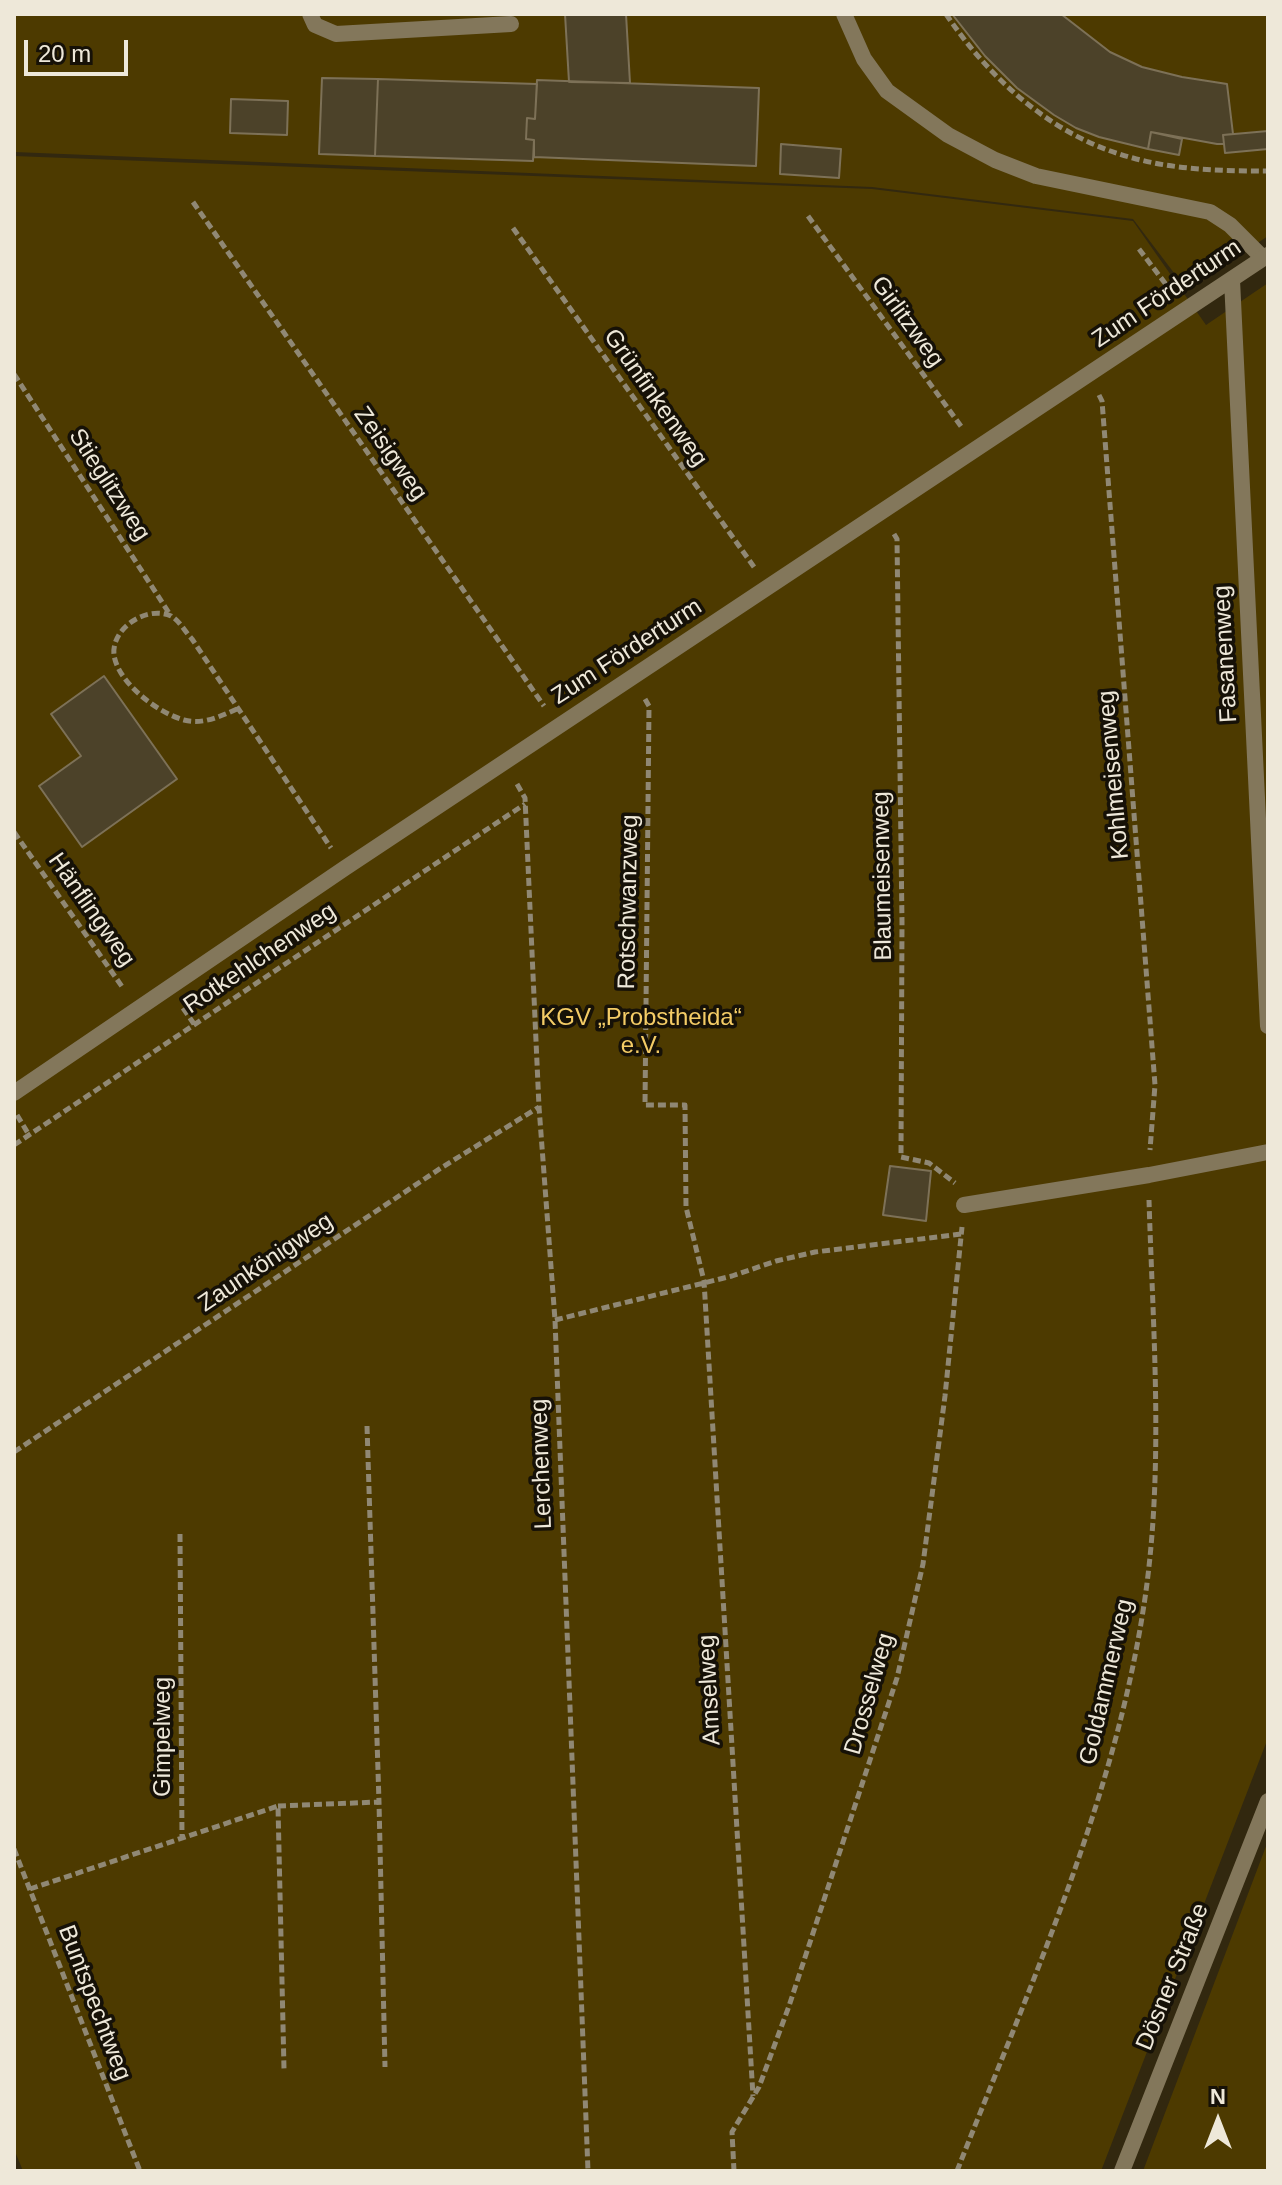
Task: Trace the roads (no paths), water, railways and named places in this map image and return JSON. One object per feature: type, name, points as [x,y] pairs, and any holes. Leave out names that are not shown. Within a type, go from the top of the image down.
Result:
[{"type":"street","points":[[310,14],[315,25],[336,34],[511,24]]},
{"type":"street","points":[[844,14],[864,59],[887,91],[948,135],[995,160],[1036,176],[1210,212],[1266,257]]},
{"type":"street","name":"Zum Förderturm","points":[[14,1093],[345,868],[1266,257]]},
{"type":"street","name":"Fasanenweg","points":[[1232,280],[1268,1026]]},
{"type":"street","points":[[964,1205],[1268,1152]]},
{"type":"street","name":"Dösner Straße","points":[[1122,2171],[1268,1801]]},
{"type":"park label","name":"KGV „Probstheida“ e.V.","points":[[641,1032]]}]
